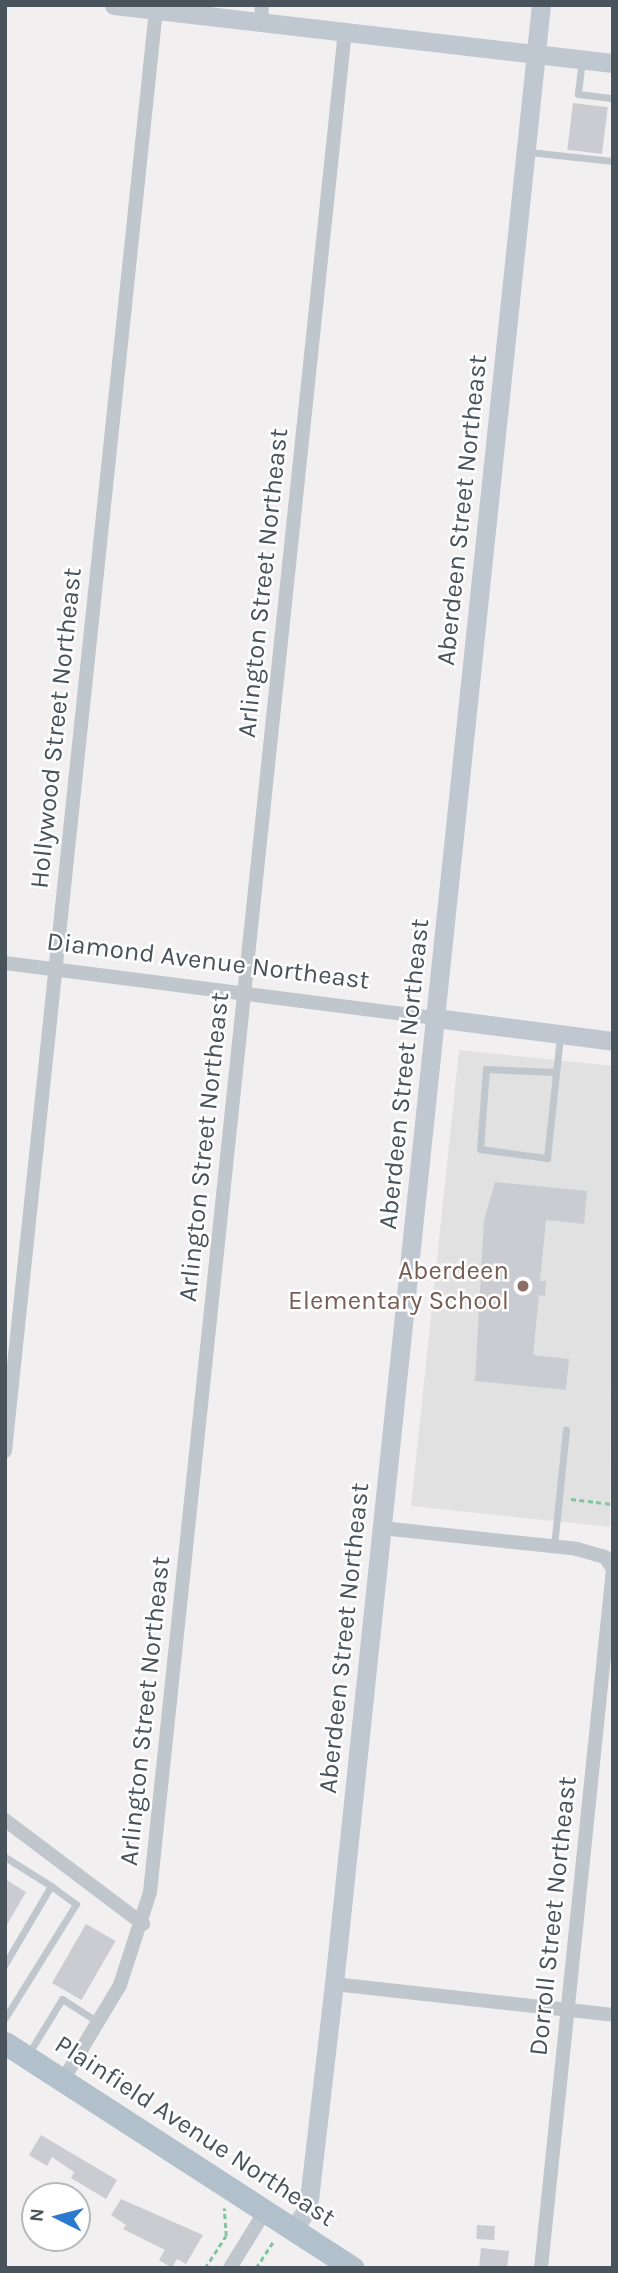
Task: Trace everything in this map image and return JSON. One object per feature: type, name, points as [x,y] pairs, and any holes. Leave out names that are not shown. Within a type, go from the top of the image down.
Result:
[{"type":"main road","name":"Plainfield Avenue Northeast","points":[[5,2043],[267,2208],[353,2268]]},
{"type":"street","points":[[114,5],[156,10],[261,14],[345,32],[537,51],[613,63]]},
{"type":"street","name":"Aberdeen Street Northeast","points":[[295,2227],[308,2208],[334,1984],[541,5]]},
{"type":"street","name":"Hollywood Street Northeast","points":[[5,1451],[156,10]]},
{"type":"street","name":"Arlington Street Northeast","points":[[63,2080],[99,2022],[143,1924],[345,32]]},
{"type":"street","name":"Diamond Avenue Northeast","points":[[5,963],[244,991],[613,1041]]},
{"type":"street","points":[[382,1528],[554,1546],[600,1555],[613,1569]]},
{"type":"street","name":"Dorroll Street Northeast","points":[[541,2268],[613,1569]]},
{"type":"street","points":[[5,1820],[143,1924]]},
{"type":"street","points":[[334,1984],[613,2015]]},
{"type":"street","points":[[230,2268],[267,2208]]},
{"type":"lane","points":[[582,59],[579,94],[613,98]]},
{"type":"lane","points":[[525,151],[613,161]]},
{"type":"lane","points":[[555,1072],[486,1069],[480,1149],[547,1158],[560,1035]]},
{"type":"lane","points":[[554,1546],[566,1430]]},
{"type":"lane","points":[[5,1857],[76,1904],[5,2018]]},
{"type":"lane","points":[[5,1964],[51,1886]]},
{"type":"lane","points":[[27,2056],[62,1999],[99,2022]]},
{"type":"path","points":[[559,1498],[613,1504]]},
{"type":"path","points":[[205,2268],[226,2236],[224,2208]]},
{"type":"path","points":[[256,2268],[273,2242]]},
{"type":"shaded area","name":"Aberdeen Elementary School","points":[[459,1050],[613,1066],[610,1527],[411,1506]]},
{"type":"building","points":[[573,103],[608,107],[602,154],[567,150]]},
{"type":"building","name":"Aberdeen Elementary School","points":[[495,1182],[587,1191],[584,1224],[546,1220],[540,1281],[546,1281],[545,1296],[539,1295],[533,1355],[569,1359],[566,1390],[475,1381],[484,1220]]},
{"type":"building","points":[[5,1879],[26,1892],[5,1928]]},
{"type":"building","points":[[86,1924],[115,1941],[81,2000],[52,1983]]},
{"type":"building","points":[[41,2135],[117,2180],[106,2199],[91,2190],[91,2182],[78,2182],[71,2178],[74,2172],[52,2157],[47,2166],[29,2155]]},
{"type":"building","points":[[121,2199],[203,2235],[186,2264],[177,2259],[172,2268],[159,2260],[165,2250],[123,2229],[126,2225],[111,2215]]},
{"type":"building","points":[[477,2225],[495,2226],[494,2240],[476,2239]]},
{"type":"building","points":[[481,2248],[509,2251],[507,2268],[479,2268]]},
{"type":"place","name":"Aberdeen Elementary School","points":[[523,1286]]}]
